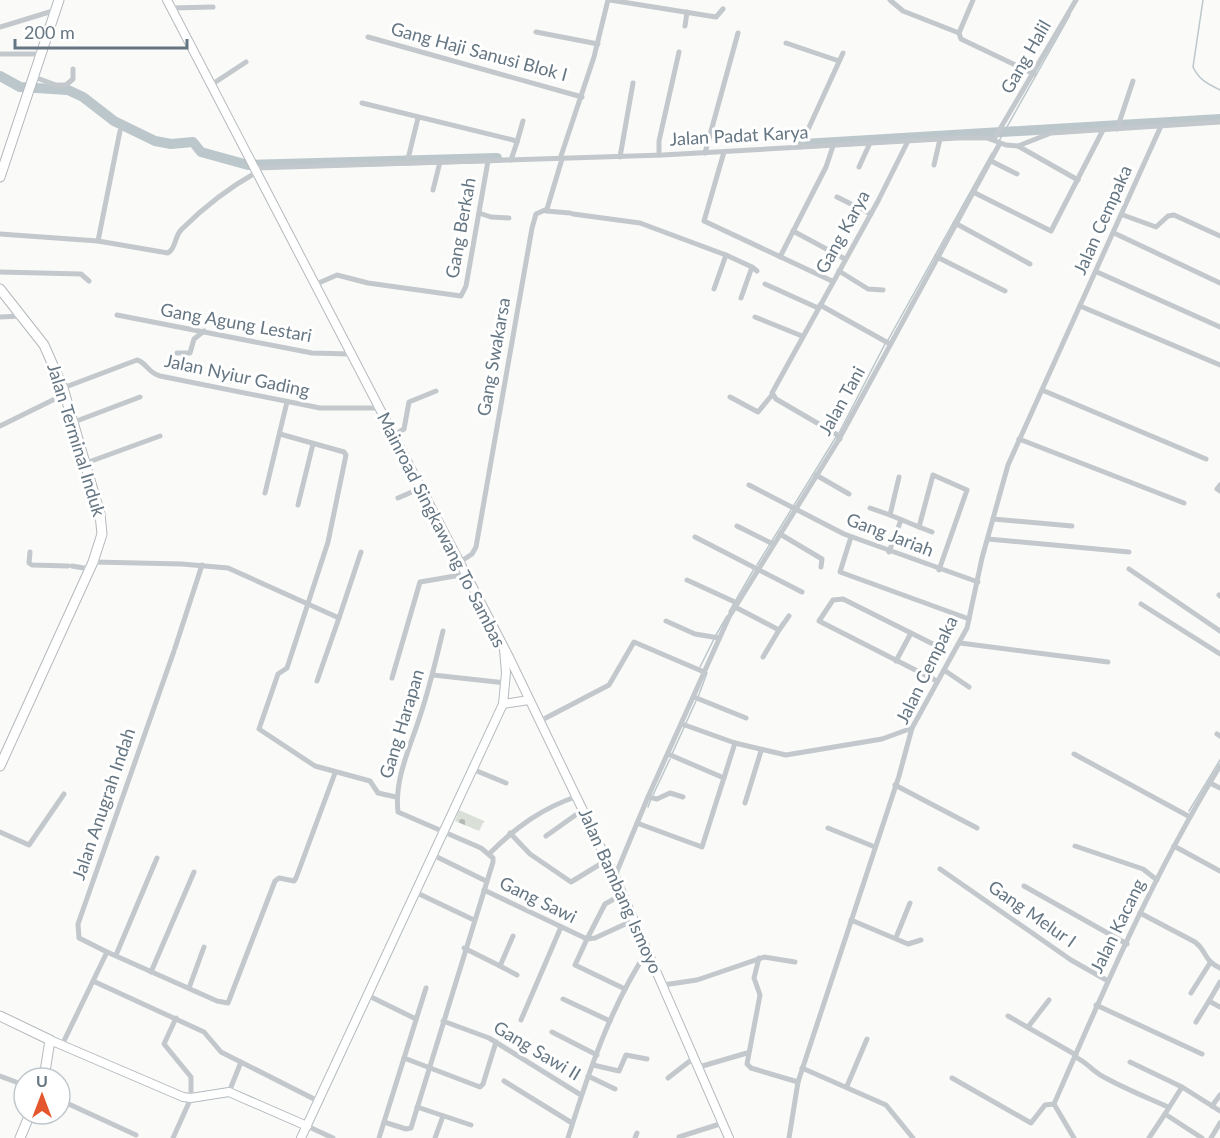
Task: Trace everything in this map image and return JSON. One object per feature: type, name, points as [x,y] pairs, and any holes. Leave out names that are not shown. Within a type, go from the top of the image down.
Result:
[{"type":"highway","points":[[0,177],[59,0]]},
{"type":"highway","name":"Jalan Terminal Induk","points":[[0,289],[49,352],[74,422],[102,527],[91,565],[0,766]]},
{"type":"highway","points":[[0,1016],[50,1040],[46,1066]]},
{"type":"main road","name":"Mainroad Singkawang To Sambas","points":[[169,4],[350,354],[395,434],[421,488],[463,560],[467,574],[504,647]]},
{"type":"main road","name":"Jalan Bambang Ismoyo","points":[[504,647],[607,860],[616,874],[648,950],[667,984],[695,1057],[704,1066],[729,1138]]},
{"type":"main road","points":[[503,704],[529,700]]},
{"type":"street","points":[[609,0],[716,17],[723,9]]},
{"type":"street","name":"Gang Swakarsa","points":[[463,560],[474,551],[477,541],[532,228],[536,214],[546,211],[561,157],[582,97],[609,0]]},
{"type":"street","points":[[890,0],[903,11],[959,33]]},
{"type":"street","points":[[974,0],[959,33],[961,39],[1034,74]]},
{"type":"street","name":"Gang Halil","points":[[997,141],[1001,129],[1076,0]]},
{"type":"street","points":[[169,4],[213,8]]},
{"type":"street","points":[[0,27],[56,10]]},
{"type":"street","points":[[685,26],[687,12]]},
{"type":"street","points":[[536,32],[597,44]]},
{"type":"street","points":[[706,150],[738,33]]},
{"type":"street","name":"Gang Haji Sanusi Blok I","points":[[368,37],[582,97]]},
{"type":"street","points":[[786,43],[839,61]]},
{"type":"street","points":[[658,152],[679,52]]},
{"type":"street","points":[[800,147],[843,53]]},
{"type":"street","points":[[0,54],[42,54]]},
{"type":"street","points":[[211,86],[246,62]]},
{"type":"street","points":[[33,81],[66,85],[73,79],[74,69]]},
{"type":"street","points":[[1117,129],[1133,81]]},
{"type":"street","points":[[620,155],[633,83]]},
{"type":"street","points":[[362,103],[517,142]]},
{"type":"street","points":[[407,163],[418,118]]},
{"type":"street","points":[[512,158],[523,121]]},
{"type":"street","points":[[1018,146],[1044,135],[1220,122]]},
{"type":"street","name":"Jalan Cempaka","points":[[789,1137],[798,1082],[872,846],[895,785],[912,728],[960,643],[969,619],[1008,465],[1123,215],[1161,126]]},
{"type":"street","points":[[973,192],[1051,231],[1103,130]]},
{"type":"street","points":[[98,241],[120,131]]},
{"type":"street","points":[[934,165],[940,139]]},
{"type":"street","name":"Jalan Padat Karya","points":[[255,167],[488,161],[706,150],[724,152],[940,139],[997,141],[1018,146]]},
{"type":"street","name":"Gang Karya","points":[[772,395],[832,281],[871,214],[908,141]]},
{"type":"street","name":"Jalan Tani","points":[[616,874],[637,823],[685,725],[702,671],[736,605],[756,567],[771,543],[780,534],[792,508],[816,475],[838,437],[887,342],[991,161],[997,141]]},
{"type":"street","points":[[859,167],[870,143]]},
{"type":"street","points":[[780,257],[826,167],[833,146]]},
{"type":"street","points":[[1018,146],[1078,180]]},
{"type":"street","points":[[724,152],[704,221],[832,281]]},
{"type":"street","name":"Gang Berkah","points":[[314,285],[337,275],[368,283],[459,296],[464,293],[488,161]]},
{"type":"street","points":[[991,161],[1017,174]]},
{"type":"street","points":[[433,190],[440,162]]},
{"type":"street","points":[[0,234],[98,241],[168,253],[174,247],[177,235],[194,217],[255,167]]},
{"type":"street","points":[[837,197],[871,214]]},
{"type":"street","points":[[546,211],[640,223],[726,255],[755,269],[741,298]]},
{"type":"street","points":[[478,213],[490,217],[509,218]]},
{"type":"street","points":[[1123,215],[1155,227],[1168,216],[1174,215],[1220,236]]},
{"type":"street","points":[[955,223],[1030,264]]},
{"type":"street","points":[[793,231],[845,259]]},
{"type":"street","points":[[1114,233],[1220,283]]},
{"type":"street","points":[[714,289],[726,255]]},
{"type":"street","points":[[936,257],[1005,291]]},
{"type":"street","points":[[839,271],[868,289],[884,291]]},
{"type":"street","points":[[0,272],[81,274],[89,281]]},
{"type":"street","points":[[1097,272],[1220,327]]},
{"type":"street","points":[[765,284],[819,307],[887,342]]},
{"type":"street","points":[[1080,306],[1220,365]]},
{"type":"street","name":"Gang Agung Lestari","points":[[117,315],[312,353],[350,354]]},
{"type":"street","points":[[0,317],[21,316]]},
{"type":"street","points":[[754,317],[802,336]]},
{"type":"street","points":[[177,352],[190,353],[194,339],[204,331]]},
{"type":"street","name":"Jalan Nyiur Gading","points":[[64,391],[137,360],[144,364],[150,373],[160,376],[287,402],[333,410],[380,408]]},
{"type":"street","points":[[1042,390],[1206,459]]},
{"type":"street","points":[[0,426],[64,391]]},
{"type":"street","points":[[395,434],[403,430],[409,402],[436,392]]},
{"type":"street","points":[[730,397],[758,412],[772,395],[838,437]]},
{"type":"street","points":[[74,422],[140,397]]},
{"type":"street","points":[[266,493],[287,402]]},
{"type":"street","points":[[280,434],[344,452],[346,455],[328,542],[286,669],[278,674],[259,729],[315,766],[370,781],[378,793],[396,797]]},
{"type":"street","points":[[86,462],[160,436]]},
{"type":"street","points":[[1019,439],[1184,503]]},
{"type":"street","points":[[298,505],[313,444]]},
{"type":"street","points":[[816,475],[849,494]]},
{"type":"street","points":[[919,527],[933,475],[967,490],[939,570]]},
{"type":"street","points":[[890,515],[899,477]]},
{"type":"street","name":"Gang Jariah","points":[[748,485],[851,537],[978,582]]},
{"type":"street","points":[[1220,485],[1217,489],[1220,491]]},
{"type":"street","points":[[398,498],[421,488]]},
{"type":"street","points":[[870,508],[932,532]]},
{"type":"street","points":[[993,519],[1072,526]]},
{"type":"street","points":[[889,552],[901,520]]},
{"type":"street","points":[[737,526],[771,543]]},
{"type":"street","points":[[780,534],[815,553],[822,559],[821,567]]},
{"type":"street","points":[[695,537],[802,592]]},
{"type":"street","points":[[851,537],[840,572],[969,619]]},
{"type":"street","points":[[988,539],[1130,552]]},
{"type":"street","points":[[30,552],[29,563],[32,565],[202,565],[228,568],[339,618]]},
{"type":"street","points":[[317,681],[361,552]]},
{"type":"street","name":"Jalan Anugrah Indah","points":[[107,952],[79,938],[78,924],[202,565]]},
{"type":"street","points":[[1129,568],[1220,631]]},
{"type":"street","points":[[392,678],[420,582],[467,574]]},
{"type":"street","points":[[687,580],[779,630]]},
{"type":"street","points":[[937,681],[820,624],[820,618],[833,600],[843,599],[939,647]]},
{"type":"street","points":[[1141,604],[1220,654]]},
{"type":"street","points":[[763,657],[789,616]]},
{"type":"street","points":[[666,621],[695,634],[719,638]]},
{"type":"street","name":"Gang Harapan","points":[[443,631],[433,675],[399,777],[396,797],[398,812],[443,831]]},
{"type":"street","points":[[896,661],[911,633]]},
{"type":"street","points":[[540,721],[609,685],[634,642],[702,671]]},
{"type":"street","points":[[960,643],[1108,662]]},
{"type":"street","name":"Mainroad Singkawang To Sambas","points":[[301,1138],[503,704],[506,682],[504,647]]},
{"type":"street","points":[[944,670],[969,687]]},
{"type":"street","points":[[433,675],[506,682]]},
{"type":"street","points":[[693,698],[746,718]]},
{"type":"street","points":[[685,725],[761,751],[786,755],[882,739],[912,728]]},
{"type":"street","points":[[637,823],[702,847],[735,743]]},
{"type":"street","points":[[745,803],[761,751]]},
{"type":"street","points":[[1074,754],[1190,817]]},
{"type":"street","points":[[671,756],[724,778]]},
{"type":"street","name":"Jalan Kacang","points":[[1054,1104],[1096,1005],[1140,913],[1174,846],[1220,766]]},
{"type":"street","points":[[472,768],[506,783]]},
{"type":"street","points":[[62,1045],[107,952],[223,1004],[230,1000],[275,881],[279,878],[294,881],[296,878],[335,773]]},
{"type":"street","points":[[1210,783],[1220,788]]},
{"type":"street","points":[[895,785],[977,828]]},
{"type":"street","points":[[651,798],[669,793],[683,796]]},
{"type":"street","points":[[0,832],[29,845],[64,794]]},
{"type":"street","points":[[489,854],[510,833],[547,807],[578,796]]},
{"type":"street","points":[[546,836],[584,809]]},
{"type":"street","points":[[828,828],[872,846]]},
{"type":"street","points":[[443,831],[489,854],[493,862],[484,890]]},
{"type":"street","points":[[510,833],[530,854],[571,882],[607,860]]},
{"type":"street","points":[[1074,846],[1143,868],[1157,880]]},
{"type":"street","points":[[1174,846],[1220,871]]},
{"type":"street","points":[[433,855],[483,880]]},
{"type":"street","points":[[116,956],[157,858]]},
{"type":"street","name":"Gang Melur I","points":[[940,869],[1071,960],[1108,981]]},
{"type":"street","points":[[152,972],[194,872]]},
{"type":"street","points":[[1024,886],[1127,944]]},
{"type":"street","name":"Gang Sawi","points":[[443,1021],[484,890],[587,939],[605,904],[623,894]]},
{"type":"street","points":[[415,892],[474,920]]},
{"type":"street","points":[[897,935],[910,903]]},
{"type":"street","points":[[1140,913],[1196,942],[1210,963],[1220,968]]},
{"type":"street","points":[[625,989],[575,966],[587,939],[595,939],[634,920]]},
{"type":"street","points":[[850,920],[909,944],[921,940]]},
{"type":"street","points":[[521,1020],[561,927]]},
{"type":"street","points":[[500,966],[513,936]]},
{"type":"street","points":[[189,988],[204,947]]},
{"type":"street","points":[[464,948],[518,975]]},
{"type":"street","points":[[568,1138],[581,1095],[610,1021],[625,989],[648,950]]},
{"type":"street","points":[[667,984],[697,980],[759,958],[777,958],[795,962]]},
{"type":"street","points":[[759,958],[754,978],[760,994],[747,1053],[749,1067],[798,1082]]},
{"type":"street","points":[[1191,993],[1210,963]]},
{"type":"street","points":[[93,981],[204,1032],[221,1052],[318,1101]]},
{"type":"street","points":[[1196,1022],[1220,982]]},
{"type":"street","points":[[379,1138],[426,988]]},
{"type":"street","points":[[367,996],[416,1019]]},
{"type":"street","points":[[563,999],[610,1021]]},
{"type":"street","points":[[1028,1027],[1049,1000]]},
{"type":"street","points":[[1209,1001],[1220,1007]]},
{"type":"street","points":[[1096,1005],[1202,1054]]},
{"type":"street","points":[[1008,1016],[1087,1062],[1092,1070],[1107,1079],[1168,1107]]},
{"type":"street","points":[[173,1138],[190,1098],[191,1077],[164,1044],[176,1018]]},
{"type":"street","points":[[384,1122],[410,1129],[443,1021]]},
{"type":"street","name":"Gang Sawi II","points":[[443,1021],[496,1042],[581,1095]]},
{"type":"street","points":[[552,1032],[597,1055]]},
{"type":"street","points":[[847,1086],[867,1039]]},
{"type":"street","points":[[50,1040],[170,1092],[190,1098],[229,1092],[333,1138]]},
{"type":"street","points":[[404,1058],[482,1086],[496,1042]]},
{"type":"street","points":[[704,1066],[747,1053]]},
{"type":"street","points":[[592,1065],[619,1071],[626,1055],[647,1059]]},
{"type":"street","points":[[668,1078],[695,1057]]},
{"type":"street","points":[[229,1092],[241,1062]]},
{"type":"street","points":[[1130,1062],[1182,1087],[1220,1111]]},
{"type":"street","points":[[802,1068],[847,1086],[890,1108],[913,1138]]},
{"type":"street","points":[[588,1076],[615,1089]]},
{"type":"street","points":[[952,1078],[1031,1122],[1042,1107],[1054,1104],[1074,1138]]},
{"type":"street","points":[[504,1081],[572,1123]]},
{"type":"street","points":[[1149,1138],[1182,1087]]},
{"type":"street","points":[[1212,1106],[1220,1095]]},
{"type":"street","points":[[72,1106],[136,1137],[143,1138]]},
{"type":"street","points":[[417,1107],[471,1125]]},
{"type":"street","points":[[1165,1114],[1202,1138]]},
{"type":"street","points":[[435,1138],[443,1116]]},
{"type":"street","points":[[679,1137],[723,1123]]},
{"type":"street","points":[[1211,1138],[1220,1124]]},
{"type":"street","points":[[789,1137],[796,1138]]},
{"type":"green space","points":[[459,810],[484,821],[479,831],[455,821]]},
{"type":"waterway","points":[[1203,0],[1193,67],[1208,84],[1220,90]]},
{"type":"waterway","points":[[999,141],[1070,15]]},
{"type":"waterway","points":[[0,76],[20,87],[68,90],[83,97],[114,121],[155,141],[171,144],[193,142],[201,152],[248,165],[497,158]]},
{"type":"waterway","points":[[803,144],[1220,119]]},
{"type":"waterway","points":[[888,340],[992,153]]},
{"type":"waterway","points":[[839,433],[885,344]]},
{"type":"waterway","points":[[757,565],[836,437]]},
{"type":"waterway","points":[[729,612],[754,569]]},
{"type":"waterway","points":[[716,635],[727,616]]},
{"type":"waterway","points":[[700,667],[714,639]]},
{"type":"waterway","points":[[698,697],[707,673],[705,672]]},
{"type":"waterway","points":[[672,754],[696,701]]},
{"type":"waterway","points":[[653,795],[670,759]]},
{"type":"waterway","points":[[1189,811],[1220,760]]},
{"type":"waterway","points":[[648,807],[651,799]]}]
